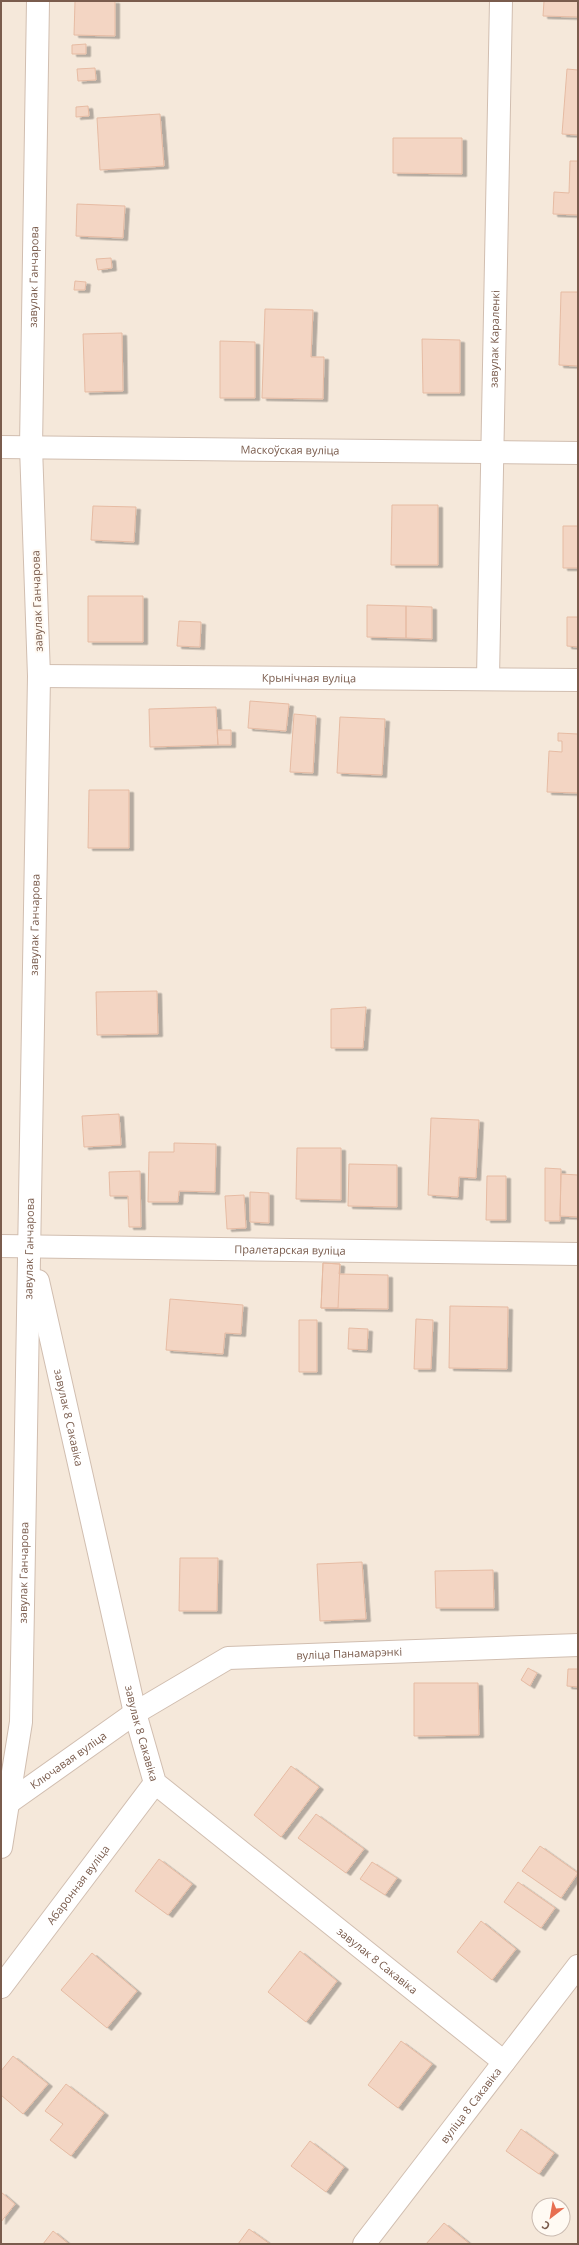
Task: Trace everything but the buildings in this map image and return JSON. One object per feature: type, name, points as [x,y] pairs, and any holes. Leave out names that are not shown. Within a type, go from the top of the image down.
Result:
[{"type":"street","name":"завулак Ганчарова","points":[[1,1847],[4,1803],[21,1722],[39,676],[31,447],[38,1]]},
{"type":"street","name":"завулак Караленкі","points":[[488,678],[501,1]]},
{"type":"street","name":"Маскоўская вуліца","points":[[1,447],[578,453]]},
{"type":"street","name":"Крынічная вуліца","points":[[39,676],[488,678],[578,680]]},
{"type":"street","name":"Пралетарская вуліца","points":[[1,1246],[578,1254]]},
{"type":"street","name":"завулак 8 Сакавіка","points":[[30,1247],[135,1713],[155,1783],[504,2062]]},
{"type":"street","name":"вуліца Панамарэнкі","points":[[135,1713],[228,1658],[578,1645]]},
{"type":"street","name":"Ключавая вуліца","points":[[4,1803],[135,1713]]},
{"type":"street","name":"Абаронная вуліца","points":[[1,1987],[155,1783]]},
{"type":"street","name":"вуліца 8 Сакавіка","points":[[364,2244],[578,1966]]},
{"type":"shaded area","points":[[1,1],[578,1],[578,2244],[1,2244]]}]
